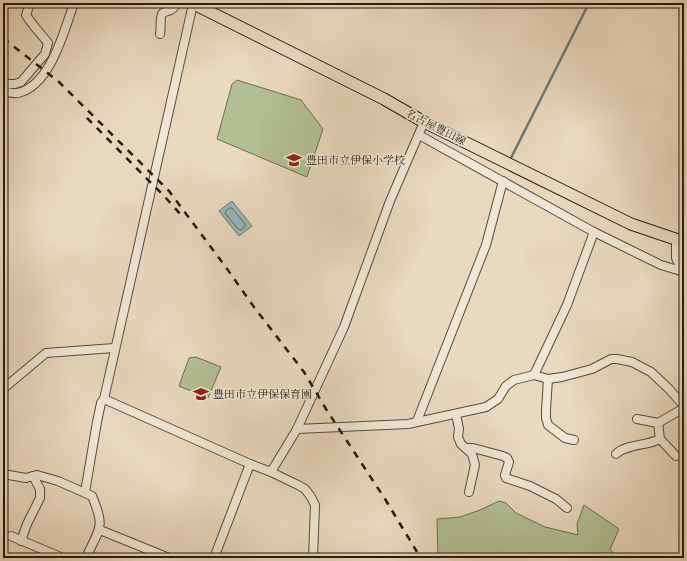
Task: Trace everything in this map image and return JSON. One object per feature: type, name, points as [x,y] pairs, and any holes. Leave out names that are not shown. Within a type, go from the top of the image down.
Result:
[{"type":"main road","name":"名古屋豊田線","points":[[193,3],[384,99],[424,122],[631,224],[680,241]]},
{"type":"street","points":[[3,82],[5,84],[15,84],[21,82],[45,54],[48,44],[26,15],[30,3]]},
{"type":"street","points":[[3,91],[16,94],[34,86],[55,57],[74,3]]},
{"type":"street","points":[[160,34],[162,15],[164,12],[171,11],[175,8],[177,3]]},
{"type":"street","points":[[85,492],[87,486],[86,479],[101,403],[104,399],[114,348],[193,3]]},
{"type":"street","points":[[271,472],[297,429],[344,327],[390,201],[424,122]]},
{"type":"street","points":[[419,135],[594,232],[661,265],[683,274]]},
{"type":"street","points":[[417,421],[486,245],[503,181]]},
{"type":"street","points":[[534,375],[567,305],[594,232]]},
{"type":"street","points":[[680,241],[676,258],[683,274]]},
{"type":"street","points":[[3,389],[46,354],[114,348]]},
{"type":"street","points":[[297,429],[405,424],[456,414],[486,407],[498,399],[506,386],[514,380],[534,375],[548,379],[576,374],[592,369],[611,360],[625,360],[651,372],[669,389],[684,407],[658,423],[637,419]]},
{"type":"street","points":[[548,379],[546,410],[548,425],[565,438],[574,440]]},
{"type":"street","points":[[104,399],[271,472],[305,489],[315,505],[313,558]]},
{"type":"street","points":[[456,414],[459,429],[458,437],[461,444],[472,454],[475,465],[469,492]]},
{"type":"street","points":[[658,423],[660,439],[676,456]]},
{"type":"street","points":[[616,454],[623,450],[660,439]]},
{"type":"street","points":[[466,448],[474,448],[507,458],[506,478],[530,486],[556,499],[567,508]]},
{"type":"street","points":[[214,558],[250,464]]},
{"type":"street","points":[[3,474],[26,478],[37,475],[51,479],[92,496],[99,511],[101,520],[100,530],[93,541],[86,558]]},
{"type":"street","points":[[21,541],[26,524],[40,498],[40,489],[33,476]]},
{"type":"street","points":[[100,530],[169,558]]},
{"type":"street","points":[[11,536],[63,558]]},
{"type":"green space","points":[[237,80],[301,100],[323,129],[307,177],[217,139],[232,84]]},
{"type":"green space","points":[[196,357],[221,367],[208,398],[179,386],[189,358]]},
{"type":"green space","points":[[499,501],[506,503],[516,513],[545,527],[578,535],[577,524],[584,505],[619,529],[610,549],[617,558],[438,558],[437,519],[460,517]]},
{"type":"water","points":[[232,201],[252,226],[239,236],[219,211]]},
{"type":"waterway","points":[[511,158],[589,3]]},
{"type":"railway","points":[[3,38],[59,82],[169,191],[254,307],[304,372],[417,552]]},
{"type":"railway","points":[[87,118],[182,216]]},
{"type":"place","name":"豊田市立伊保小学校","points":[[294,160]]},
{"type":"place","name":"豊田市立伊保保育園","points":[[201,394]]}]
